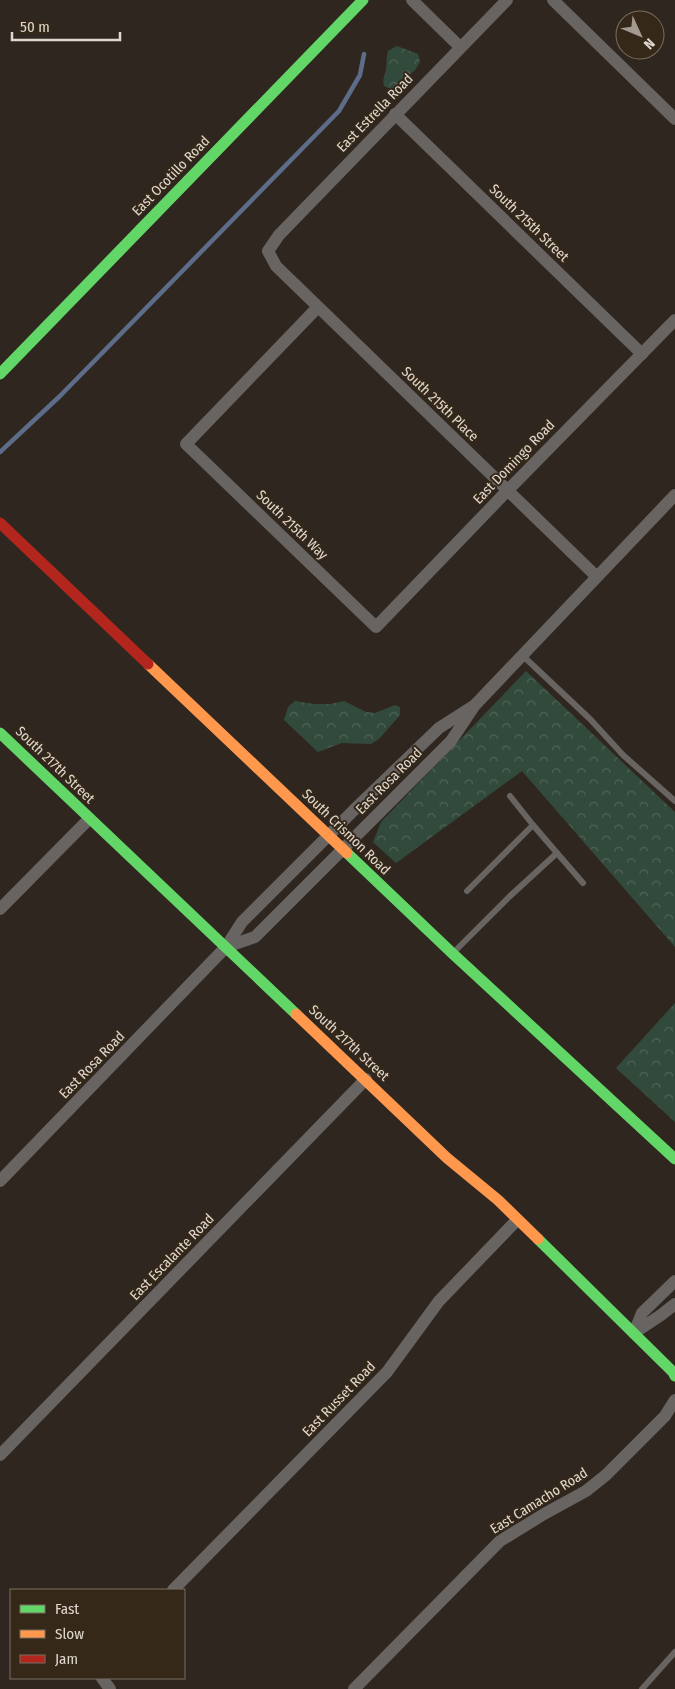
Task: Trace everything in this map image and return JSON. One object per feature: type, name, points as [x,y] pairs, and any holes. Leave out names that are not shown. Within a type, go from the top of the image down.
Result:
[{"type":"street","name":"East Ocotillo Road","points":[[0,374],[363,0]]},
{"type":"street","points":[[412,0],[460,47]]},
{"type":"street","name":"East Estrella Road","points":[[268,251],[279,235],[394,114],[507,0]]},
{"type":"street","points":[[552,0],[675,119]]},
{"type":"street","name":"South 215th Street","points":[[394,114],[642,354]]},
{"type":"street","name":"South 215th Place","points":[[268,251],[276,266],[596,576]]},
{"type":"street","name":"South 215th Way","points":[[318,307],[186,444],[376,627]]},
{"type":"street","name":"East Domingo Road","points":[[376,627],[675,320]]},
{"type":"street","name":"East Rosa Road","points":[[226,948],[255,937],[450,741],[475,705],[675,495]]},
{"type":"street","name":"South Crismon Road","points":[[0,523],[452,953],[675,1159]]},
{"type":"street","name":"East Rosa Road","points":[[0,1181],[226,948],[242,922],[439,728],[475,705]]},
{"type":"street","name":"South 217th Street","points":[[0,733],[447,1158],[498,1200],[634,1333],[675,1376]]},
{"type":"street","points":[[0,910],[89,819]]},
{"type":"street","name":"East Escalante Road","points":[[0,1455],[366,1079]]},
{"type":"street","name":"East Russet Road","points":[[174,1589],[387,1372],[439,1301],[517,1220]]},
{"type":"street","points":[[634,1333],[642,1313],[675,1281]]},
{"type":"street","points":[[634,1333],[675,1304]]},
{"type":"street","name":"East Camacho Road","points":[[354,1689],[500,1541],[586,1491],[606,1475],[665,1416],[675,1400]]},
{"type":"lane","points":[[522,655],[590,719],[623,755],[675,802]]},
{"type":"lane","points":[[510,796],[533,826],[583,883]]},
{"type":"lane","points":[[467,891],[533,826]]},
{"type":"lane","points":[[452,953],[557,853]]},
{"type":"lane","points":[[642,1689],[675,1652]]},
{"type":"green space","points":[[397,46],[418,54],[420,62],[415,70],[392,90],[384,86],[383,79],[388,51]]},
{"type":"green space","points":[[526,671],[675,812],[675,947],[522,771],[396,863],[373,842],[381,822]]},
{"type":"green space","points":[[295,701],[330,704],[344,701],[366,712],[375,713],[395,705],[400,707],[400,715],[379,739],[371,744],[342,743],[318,752],[284,720],[288,707]]},
{"type":"green space","points":[[675,1003],[675,1122],[616,1068]]},
{"type":"waterway","points":[[0,452],[60,396],[339,111],[360,75],[364,54]]},
{"type":"traffic: fast","points":[[0,374],[363,0]]},
{"type":"traffic: fast","points":[[0,733],[296,1014]]},
{"type":"traffic: fast","points":[[347,853],[675,1159]]},
{"type":"traffic: fast","points":[[538,1239],[675,1376]]},
{"type":"traffic: slow","points":[[148,664],[347,853]]},
{"type":"traffic: slow","points":[[296,1014],[447,1158],[498,1200],[538,1239]]},
{"type":"traffic: jam","points":[[0,523],[148,664]]}]
